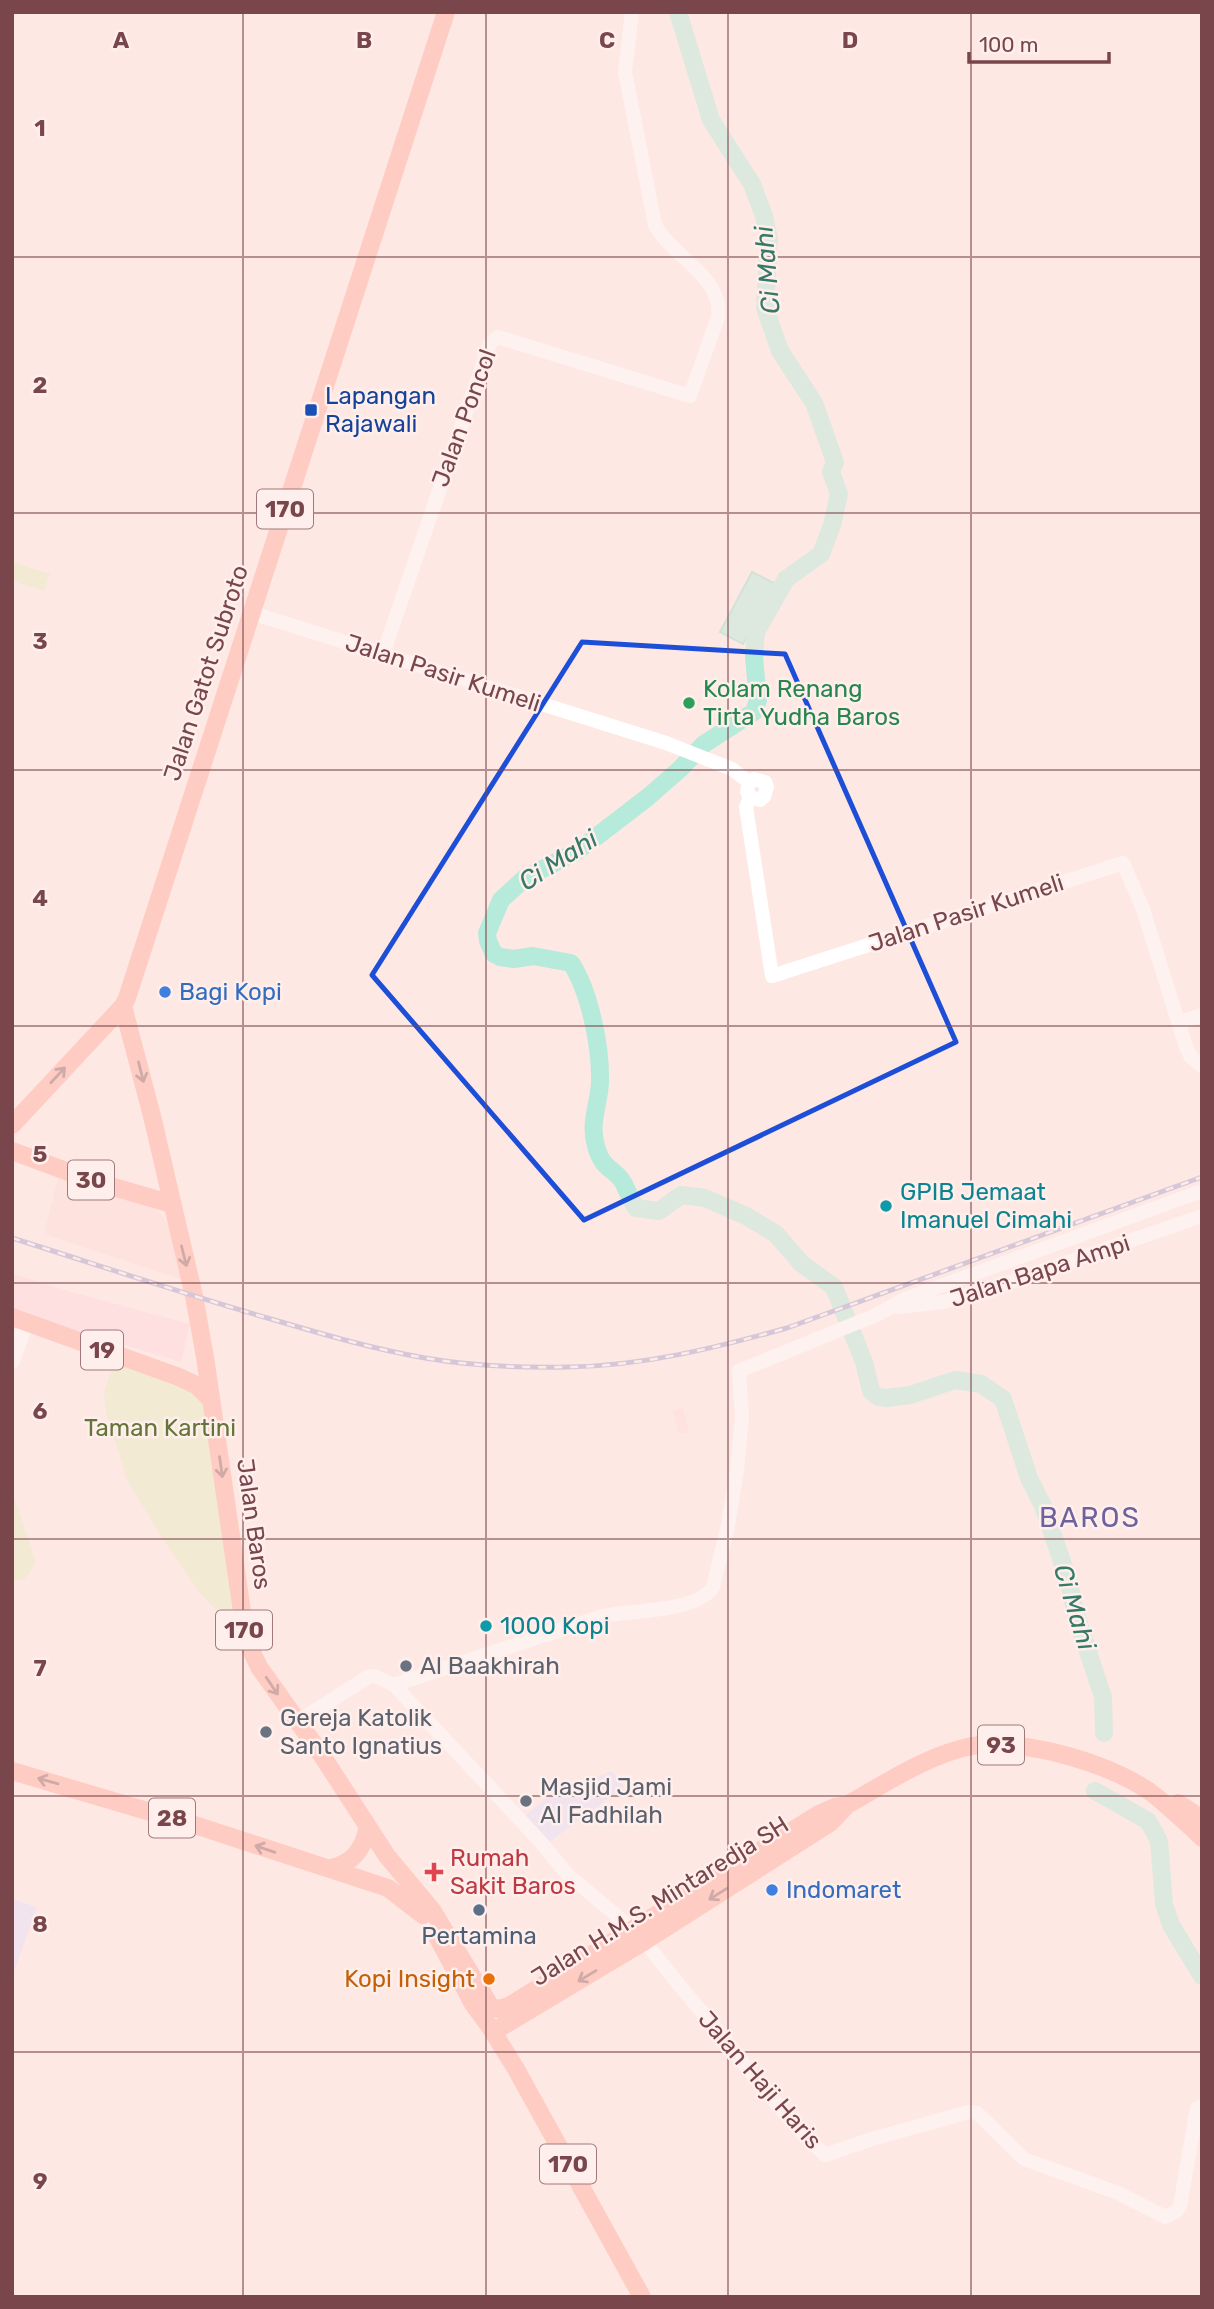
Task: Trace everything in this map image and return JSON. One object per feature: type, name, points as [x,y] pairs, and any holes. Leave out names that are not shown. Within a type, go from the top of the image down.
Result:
[{"type":"main road","name":"Jalan Gatot Subroto","points":[[123,1006],[446,12]]},
{"type":"main road","points":[[12,1125],[123,1006]]},
{"type":"main road","name":"170","points":[[123,1006],[192,1288],[205,1357]]},
{"type":"main road","points":[[105,1024],[122,1024],[131,1034]]},
{"type":"main road","name":"30","points":[[12,1151],[93,1181],[172,1204]]},
{"type":"main road","points":[[12,1362],[19,1320]]},
{"type":"main road","name":"19","points":[[19,1320],[179,1377],[196,1385],[211,1400]]},
{"type":"main road","points":[[179,1377],[196,1370],[205,1357]]},
{"type":"main road","name":"Jalan Baros","points":[[205,1357],[246,1639],[259,1667],[368,1827],[398,1870],[432,1910],[487,2004]]},
{"type":"main road","name":"Jalan H.M.S. Mintaredja SH","points":[[487,2004],[494,2008],[504,2008],[638,1936],[830,1823],[847,1805],[920,1764],[973,1746],[1003,1745],[1056,1754],[1098,1766],[1158,1798],[1202,1838]]},
{"type":"main road","name":"28","points":[[12,1771],[330,1868]]},
{"type":"main road","name":"Jalan H.M.S. Mintaredja SH","points":[[1158,1798],[1172,1800],[1202,1819]]},
{"type":"main road","points":[[330,1868],[345,1864],[355,1856],[365,1840],[368,1827]]},
{"type":"main road","name":"170","points":[[330,1868],[388,1888],[424,1916],[473,2004],[493,2032],[642,2297]]},
{"type":"main road","points":[[388,1888],[397,1882],[398,1870]]},
{"type":"main road","name":"Jalan H.M.S. Mintaredja SH","points":[[493,2032],[638,1936]]},
{"type":"main road","points":[[493,2032],[496,2023],[517,2008],[527,1994]]},
{"type":"street","name":"Jalan Poncol","points":[[383,654],[493,339],[498,337],[690,396],[718,317],[719,304],[708,282],[668,244],[655,225],[625,72],[632,12]]},
{"type":"street","name":"Jalan Pasir Kumeli","points":[[252,613],[678,748],[732,769],[750,789],[746,807],[772,976],[1119,863],[1126,867],[1143,909],[1191,1057],[1202,1066]]},
{"type":"street","points":[[1178,1023],[1202,1015]]},
{"type":"street","name":"Jalan Bapa Ampi","points":[[394,1685],[603,1616],[625,1611],[673,1608],[706,1597],[713,1587],[734,1488],[741,1418],[739,1371],[869,1317],[905,1299],[1202,1191]]},
{"type":"street","name":"Jalan Bapa Ampi","points":[[869,1317],[908,1305],[925,1306],[943,1302],[1004,1284],[1202,1216]]},
{"type":"street","points":[[297,1722],[368,1677],[375,1676],[394,1685]]},
{"type":"street","name":"Jalan Haji Haris","points":[[394,1685],[538,1839],[567,1874],[638,1936],[779,2108],[825,2155],[913,2126],[969,2112],[977,2113],[1024,2159],[1118,2193],[1165,2217],[1177,2211],[1180,2206],[1197,2108],[1202,2106]]},
{"type":"highlighted area","points":[[582,642],[785,654],[956,1042],[584,1220],[372,975]]},
{"type":"shaded area","points":[[752,572],[776,584],[743,644],[720,632]]},
{"type":"shaded area","points":[[59,1175],[145,1202],[161,1214],[176,1238],[186,1281],[44,1234]]},
{"type":"shaded area","points":[[12,1273],[190,1324],[181,1362],[12,1311]]},
{"type":"shaded area","points":[[683,1408],[689,1432],[679,1434],[673,1411]]},
{"type":"shaded area","points":[[612,1771],[624,1787],[548,1843],[525,1816],[546,1798]]},
{"type":"shaded area","points":[[12,1899],[37,1907],[13,1975],[12,1975]]},
{"type":"green space","points":[[12,562],[50,574],[44,591],[12,581]]},
{"type":"green space","name":"Taman Kartini","points":[[114,1360],[197,1390],[206,1409],[238,1621],[218,1612],[200,1593],[127,1480],[106,1413],[104,1393]]},
{"type":"green space","points":[[12,1490],[36,1563],[24,1580],[12,1581]]},
{"type":"waterway","name":"Ci Mahi","points":[[678,12],[711,120],[752,184],[764,216],[769,239],[765,308],[780,351],[814,403],[835,462],[831,472],[839,494],[832,525],[821,554],[786,579],[756,632],[754,657],[758,700],[754,712],[704,744],[648,797],[574,853],[525,878],[501,900],[487,933],[488,941],[494,954],[500,957],[514,959],[533,956],[571,963],[578,975],[589,1004],[599,1053],[600,1082],[594,1138],[602,1161],[621,1179],[636,1208],[659,1211],[681,1195],[705,1198],[746,1216],[776,1234],[802,1264],[834,1287],[864,1362],[871,1391],[878,1397],[910,1395],[955,1380],[981,1384],[1003,1399],[1029,1478],[1043,1506],[1069,1582],[1076,1615],[1103,1697],[1104,1733]]},
{"type":"waterway","name":"Ci Mahi","points":[[1095,1791],[1148,1821],[1159,1841],[1164,1904],[1171,1925],[1202,1976]]},
{"type":"railway","points":[[12,1238],[328,1336],[386,1350],[479,1365],[596,1366],[679,1355],[787,1328],[1202,1177]]},
{"type":"place","name":"Lapangan Rajawali","points":[[311,410]]},
{"type":"place","name":"Kolam Renang Tirta Yudha Baros","points":[[689,703]]},
{"type":"place","name":"Bagi Kopi","points":[[165,992]]},
{"type":"place","name":"GPIB Jemaat Imanuel Cimahi","points":[[886,1206]]},
{"type":"place","name":"1000 Kopi","points":[[486,1626]]},
{"type":"place","name":"Al Baakhirah","points":[[406,1666]]},
{"type":"place","name":"Gereja Katolik Santo Ignatius","points":[[266,1732]]},
{"type":"place","name":"Masjid Jami Al Fadhilah","points":[[526,1801]]},
{"type":"place","name":"Rumah Sakit Baros","points":[[434,1872]]},
{"type":"place","name":"Indomaret","points":[[772,1890]]},
{"type":"place","name":"Pertamina","points":[[479,1910]]},
{"type":"place","name":"Kopi Insight","points":[[489,1979]]},
{"type":"district","name":"BAROS","points":[[1090,1517]]}]
